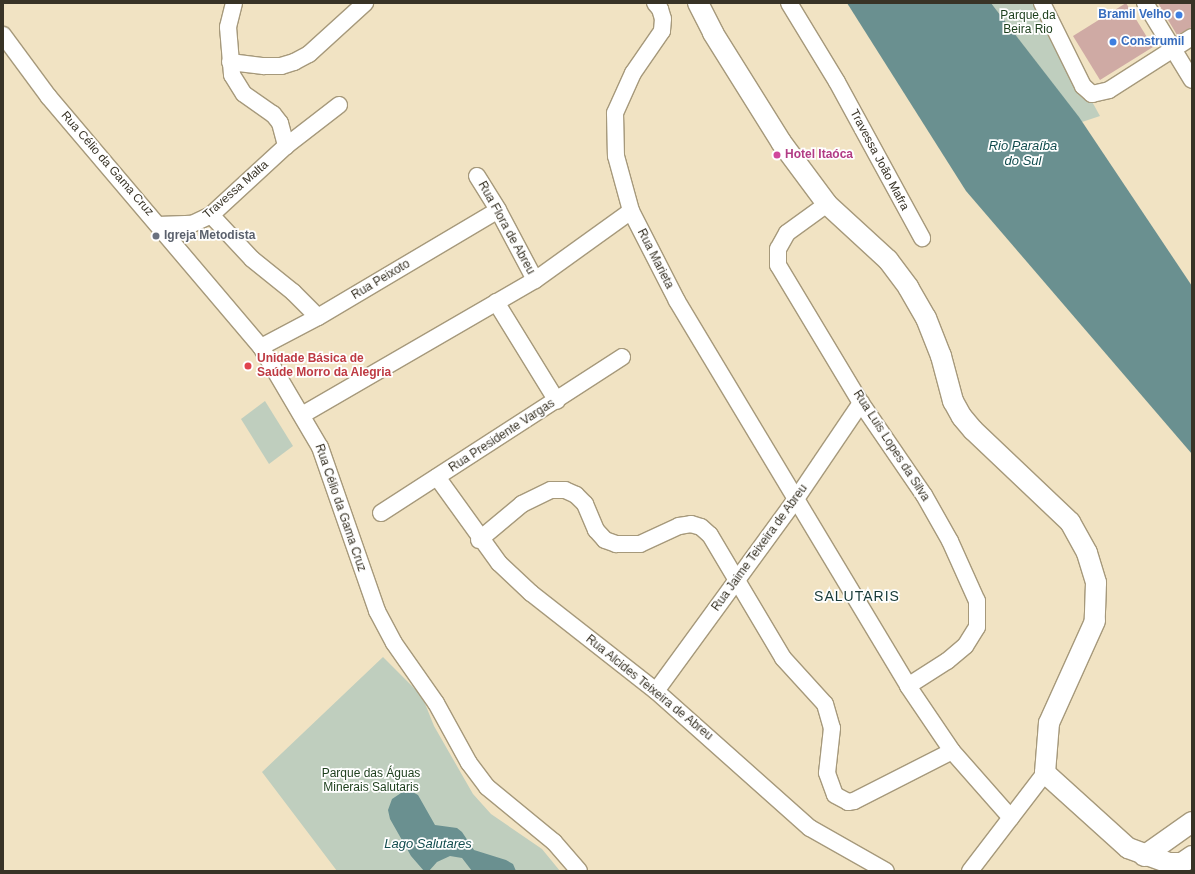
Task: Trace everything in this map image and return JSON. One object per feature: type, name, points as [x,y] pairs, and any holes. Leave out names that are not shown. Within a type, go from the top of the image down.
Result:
[{"type":"main road","points":[[698,3],[723,50],[781,142],[827,204],[888,260],[908,287],[926,318],[941,356],[953,401],[962,417],[973,430],[1070,522],[1090,560],[1096,583],[1095,621],[1049,723],[1046,773],[1114,838],[1144,856],[1169,863],[1182,862],[1192,856]]},
{"type":"main road","points":[[1144,856],[1192,822]]},
{"type":"street","points":[[234,3],[228,28],[232,75],[241,90],[272,114],[280,124],[286,146]]},
{"type":"street","points":[[230,62],[264,66],[281,66],[294,62],[309,54],[366,3]]},
{"type":"street","name":"Rua Marieta","points":[[655,3],[663,19],[662,31],[633,73],[615,113],[616,156],[631,211],[677,301],[908,686],[952,751],[1011,818]]},
{"type":"street","name":"Travessa João Mafra","points":[[789,3],[837,82],[922,238]]},
{"type":"street","points":[[1042,3],[1086,90],[1092,94],[1109,90],[1192,37]]},
{"type":"street","points":[[1145,3],[1192,80]]},
{"type":"street","name":"Rua Célio da Gama Cruz","points":[[3,35],[48,96],[262,347],[320,447],[377,611],[394,643],[436,703],[469,763],[487,787],[554,842],[579,871]]},
{"type":"street","name":"Travessa Malta","points":[[158,225],[192,224],[212,215],[286,146],[339,106]]},
{"type":"street","name":"Rua Flora de Abreu","points":[[477,176],[498,210],[535,280]]},
{"type":"street","name":"Rua Luis Lopes da Silva","points":[[827,204],[787,233],[778,249],[777,260],[861,403],[928,502],[950,541],[977,601],[977,627],[965,646],[948,661],[908,686]]},
{"type":"street","name":"Rua Peixoto","points":[[262,347],[318,317],[498,210]]},
{"type":"street","points":[[302,415],[535,280],[631,211]]},
{"type":"street","points":[[212,215],[252,259],[293,292],[318,317]]},
{"type":"street","points":[[496,302],[557,401]]},
{"type":"street","name":"Rua Presidente Vargas","points":[[381,513],[557,401],[622,357]]},
{"type":"street","name":"Rua Jaime Teixeira de Abreu","points":[[656,691],[796,499],[861,403]]},
{"type":"street","name":"Rua Alcides Teixeira de Abreu","points":[[437,477],[479,540],[499,563],[531,593],[656,691],[810,828],[886,871]]},
{"type":"street","points":[[479,540],[522,504],[536,495],[551,490],[564,490],[576,495],[585,504],[596,530],[605,540],[616,544],[640,544],[679,526],[691,524],[701,527],[710,535],[783,658],[825,704],[832,728],[827,773],[830,786],[842,800],[848,802],[863,798],[952,751]]},
{"type":"street","points":[[970,871],[1046,773]]},
{"type":"green space","name":"Parque da Beira Rio","points":[[991,3],[1037,3],[1100,116],[1082,122]]},
{"type":"green space","points":[[265,401],[293,446],[269,464],[241,419]]},
{"type":"green space","name":"Parque das Águas Minerais Salutaris","points":[[383,657],[422,696],[434,726],[473,794],[491,814],[542,849],[560,871],[337,871],[262,772]]},
{"type":"water","name":"Rio Paraíba do Sul","points":[[847,3],[991,3],[1079,117],[1192,286],[1192,454],[966,191]]},
{"type":"water","name":"Lago Salutares","points":[[407,789],[418,795],[435,825],[457,828],[462,832],[474,850],[506,860],[513,864],[516,871],[472,871],[462,858],[450,856],[437,862],[429,871],[424,871],[411,856],[390,819],[388,810],[392,799]]},
{"type":"building","name":"Construmil","points":[[1126,3],[1153,47],[1100,80],[1073,36]]},
{"type":"building","name":"Bramil Velho","points":[[1158,3],[1192,3],[1192,27],[1177,35]]},
{"type":"place","name":"Bramil Velho","points":[[1179,15]]},
{"type":"place","name":"Construmil","points":[[1113,42]]},
{"type":"place","name":"Hotel Itaóca","points":[[777,155]]},
{"type":"place","name":"Igreja Metodista","points":[[156,236]]},
{"type":"place","name":"Unidade Básica de Saúde Morro da Alegria","points":[[248,366]]},
{"type":"district","name":"SALUTARIS","points":[[857,596]]}]
